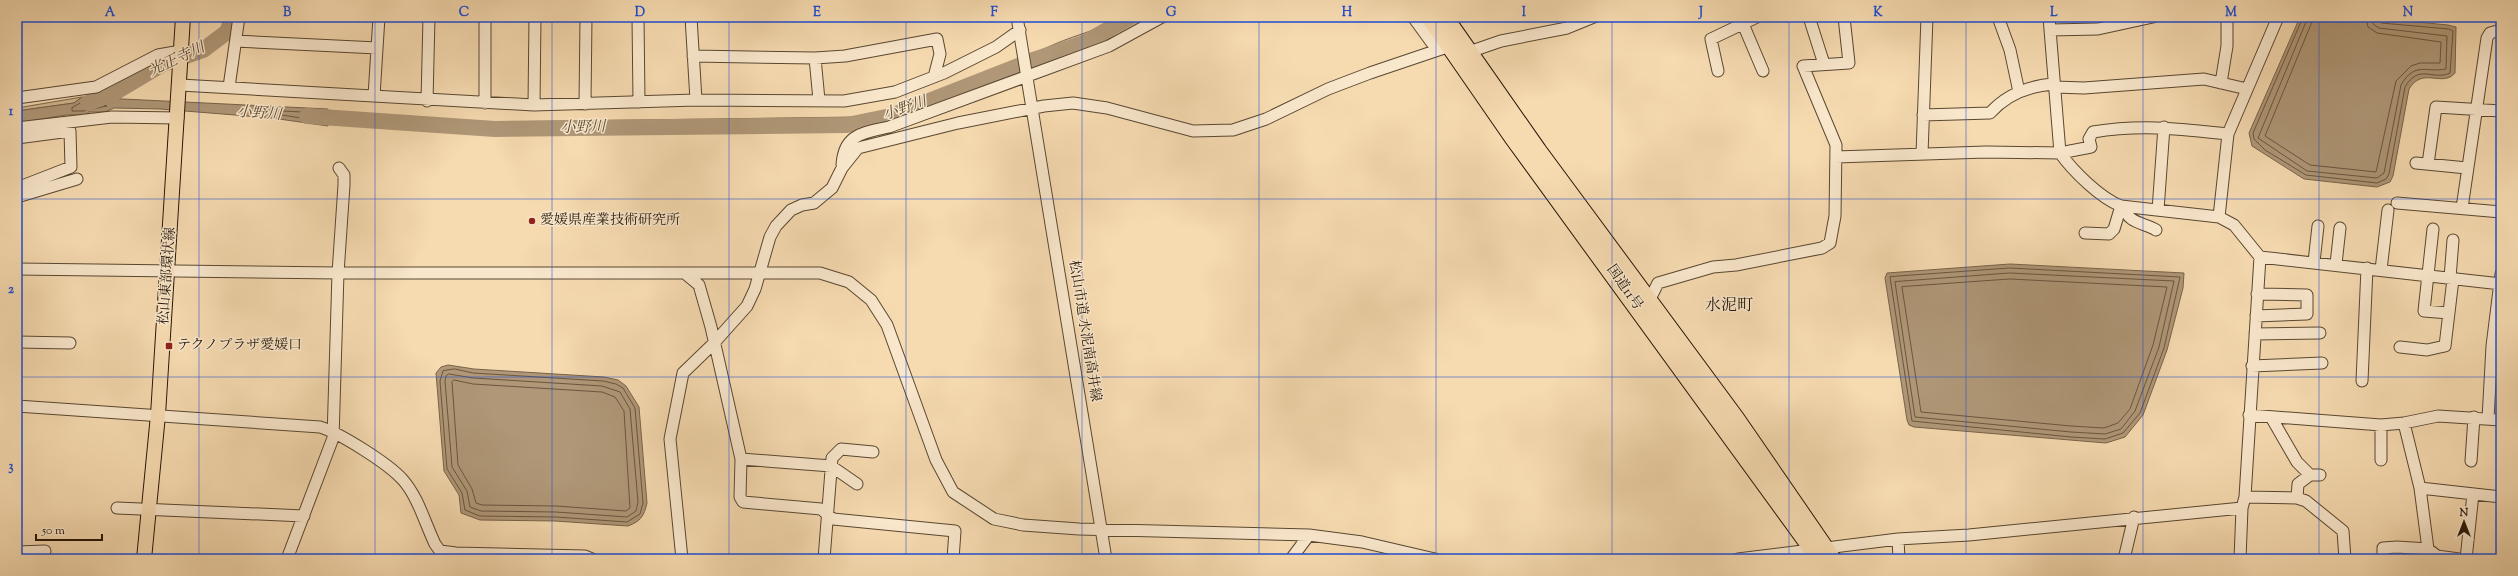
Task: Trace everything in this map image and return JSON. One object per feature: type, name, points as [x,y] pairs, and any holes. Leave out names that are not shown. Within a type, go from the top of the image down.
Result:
[{"type":"highway","name":"国道11号","points":[[1429,17],[1444,48],[1646,308],[1736,418],[1822,554]]},
{"type":"highway","name":"国道11号","points":[[1445,17],[1646,308]]},
{"type":"main road","name":"松山東部環状線","points":[[144,559],[158,416],[184,17]]},
{"type":"street","points":[[229,87],[240,17]]},
{"type":"street","points":[[374,96],[379,17]]},
{"type":"street","points":[[427,100],[429,17]]},
{"type":"street","points":[[485,17],[485,103]]},
{"type":"street","points":[[534,105],[535,17]]},
{"type":"street","points":[[586,17],[586,104]]},
{"type":"street","points":[[638,17],[639,102]]},
{"type":"street","points":[[691,17],[696,100]]},
{"type":"street","name":"松山市道 水泥南高井線","points":[[1017,17],[1106,559]]},
{"type":"street","points":[[842,168],[846,146],[859,134],[889,127],[1026,74],[1110,46],[1162,17]]},
{"type":"street","points":[[1413,17],[1444,48]]},
{"type":"street","points":[[682,559],[670,439],[683,373],[713,344],[747,306],[755,289],[758,274],[776,226],[791,210],[822,198],[832,188],[842,168],[858,148],[868,144],[1032,108],[1073,103],[1107,108],[1193,131],[1233,130],[1266,119],[1349,81],[1444,48],[1470,52],[1501,41],[1567,28],[1594,17]]},
{"type":"street","points":[[1718,71],[1711,39],[1757,17]]},
{"type":"street","points":[[1809,17],[1824,64]]},
{"type":"street","points":[[1646,308],[1658,283],[1713,267],[1756,262],[1827,247],[1830,243],[1835,216],[1836,146],[1803,66],[1850,63],[1844,17]]},
{"type":"street","points":[[1922,154],[1927,17]]},
{"type":"street","points":[[1998,17],[2010,50],[2019,92]]},
{"type":"street","points":[[2049,17],[2060,153],[2074,171],[2123,207],[2132,220],[2156,230]]},
{"type":"street","points":[[2050,30],[2098,29],[2118,20],[2153,17]]},
{"type":"street","points":[[2221,83],[2226,46],[2227,17]]},
{"type":"street","points":[[2219,217],[2228,134],[2278,17]]},
{"type":"street","points":[[1743,24],[1763,71]]},
{"type":"street","points":[[180,89],[229,87],[427,100],[534,105],[696,100],[844,101],[895,92],[934,77],[971,62],[996,48],[1020,30]]},
{"type":"street","points":[[2462,208],[2487,38],[2490,33],[2501,30]]},
{"type":"street","points":[[693,56],[815,58],[845,56],[938,38],[940,54],[934,77]]},
{"type":"street","points":[[236,41],[377,48]]},
{"type":"street","points":[[17,98],[96,87],[158,55],[181,55]]},
{"type":"street","points":[[815,58],[819,100]]},
{"type":"street","points":[[1923,115],[1990,113],[2002,101],[2037,85],[2084,88],[2204,79],[2247,89]]},
{"type":"street","points":[[2428,164],[2436,107],[2501,111]]},
{"type":"street","points":[[17,128],[112,116],[178,117]]},
{"type":"street","points":[[1836,157],[1922,154],[2060,153],[2091,147],[2089,139],[2093,132],[2119,128],[2164,126],[2228,134]]},
{"type":"street","points":[[2158,210],[2164,126]]},
{"type":"street","points":[[17,138],[70,131],[71,167],[17,188]]},
{"type":"street","points":[[2416,163],[2467,168]]},
{"type":"street","points":[[287,559],[332,442],[334,432],[338,273],[344,185],[344,175],[339,168]]},
{"type":"street","points":[[17,197],[77,179]]},
{"type":"street","points":[[2397,203],[2501,212]]},
{"type":"street","points":[[2123,207],[2219,217],[2234,225],[2260,257],[2245,497],[2242,508],[2240,559]]},
{"type":"street","points":[[2085,233],[2110,234],[2123,207]]},
{"type":"street","points":[[2381,270],[2388,210]]},
{"type":"street","points":[[2314,262],[2318,226]]},
{"type":"street","points":[[2336,264],[2340,228]]},
{"type":"street","points":[[2432,228],[2424,311],[2449,313]]},
{"type":"street","points":[[2400,347],[2427,350],[2445,346],[2452,279],[2453,240]]},
{"type":"street","points":[[2260,257],[2336,264],[2452,279],[2501,280],[2497,347],[2488,419]]},
{"type":"street","points":[[2362,380],[2367,268]]},
{"type":"street","points":[[17,269],[168,272],[687,275],[820,273],[848,282],[872,300],[887,325],[936,460],[953,492],[994,519],[1023,525],[1101,529],[1309,535],[1362,542],[1435,559]]},
{"type":"street","points":[[687,275],[699,285],[741,459],[740,497],[743,502],[821,509],[833,519],[955,531],[953,559]]},
{"type":"street","points":[[2256,316],[2308,314],[2307,295],[2257,294]]},
{"type":"street","points":[[2255,334],[2320,333]]},
{"type":"street","points":[[17,342],[70,343]]},
{"type":"street","points":[[2252,366],[2322,363]]},
{"type":"street","points":[[17,406],[310,426],[334,432],[384,464],[403,480],[412,494],[434,544],[440,551],[456,554],[585,556],[592,559]]},
{"type":"street","points":[[2250,416],[2381,425],[2404,423],[2438,416],[2474,417],[2501,420]]},
{"type":"street","points":[[2271,417],[2297,462],[2315,475],[2298,484],[2297,498]]},
{"type":"street","points":[[2471,462],[2474,417]]},
{"type":"street","points":[[2404,423],[2420,488],[2428,549],[2432,553],[2446,559],[2459,559]]},
{"type":"street","points":[[2381,425],[2381,460]]},
{"type":"street","points":[[824,559],[832,458],[840,449],[873,452]]},
{"type":"street","points":[[741,459],[831,466],[858,484]]},
{"type":"street","points":[[2420,488],[2501,497]]},
{"type":"street","points":[[2466,559],[2473,494]]},
{"type":"street","points":[[2245,497],[2297,498],[2306,502],[2343,531],[2345,559]]},
{"type":"street","points":[[117,508],[149,508],[304,516]]},
{"type":"street","points":[[1738,559],[1822,554],[1898,539],[1969,535],[2134,517],[2242,508]]},
{"type":"street","points":[[2124,559],[2134,517]]},
{"type":"street","points":[[1291,559],[1309,535]]},
{"type":"street","points":[[1898,539],[1899,559]]},
{"type":"street","points":[[2383,559],[2383,548],[2397,547],[2428,549]]},
{"type":"street","points":[[17,552],[45,551]]},
{"type":"shaded area","points":[[1123,17],[1150,17],[1127,31],[1059,60],[1049,61],[890,123],[856,131],[682,129],[541,134],[328,124],[328,112],[491,122],[855,117],[881,112],[932,96],[1064,40],[1107,25]]},
{"type":"shaded area","points":[[82,97],[74,103],[17,111],[17,108]]},
{"type":"water","points":[[2300,17],[2365,17],[2456,27],[2455,73],[2444,79],[2420,79],[2414,82],[2409,89],[2393,176],[2390,182],[2377,187],[2304,179],[2252,146],[2249,133]]},
{"type":"water","points":[[82,97],[328,109],[328,126],[272,118],[160,109],[114,108],[105,112],[88,112],[88,115],[66,115],[17,123],[17,111],[74,103]]},
{"type":"water","points":[[2010,264],[2184,273],[2183,288],[2167,350],[2143,415],[2125,437],[2106,443],[1914,427],[1909,425],[1885,278],[1887,273]]},
{"type":"water","points":[[448,365],[474,369],[604,377],[618,380],[626,386],[639,407],[647,503],[641,518],[628,526],[555,521],[480,520],[461,513],[459,495],[444,471],[436,373],[441,367]]},
{"type":"waterway","name":"光正寺川","points":[[88,103],[116,92],[163,64],[203,50],[227,32],[233,17]]},
{"type":"waterway","name":"小野川","points":[[307,116],[495,129],[847,125],[891,116],[1036,59],[1084,43],[1130,17]]},
{"type":"place","name":"愛媛県産業技術研究所","points":[[532,221]]},
{"type":"place","name":"テクノプラザ愛媛口","points":[[169,346]]},
{"type":"district","name":"水泥町","points":[[1729,306]]}]
